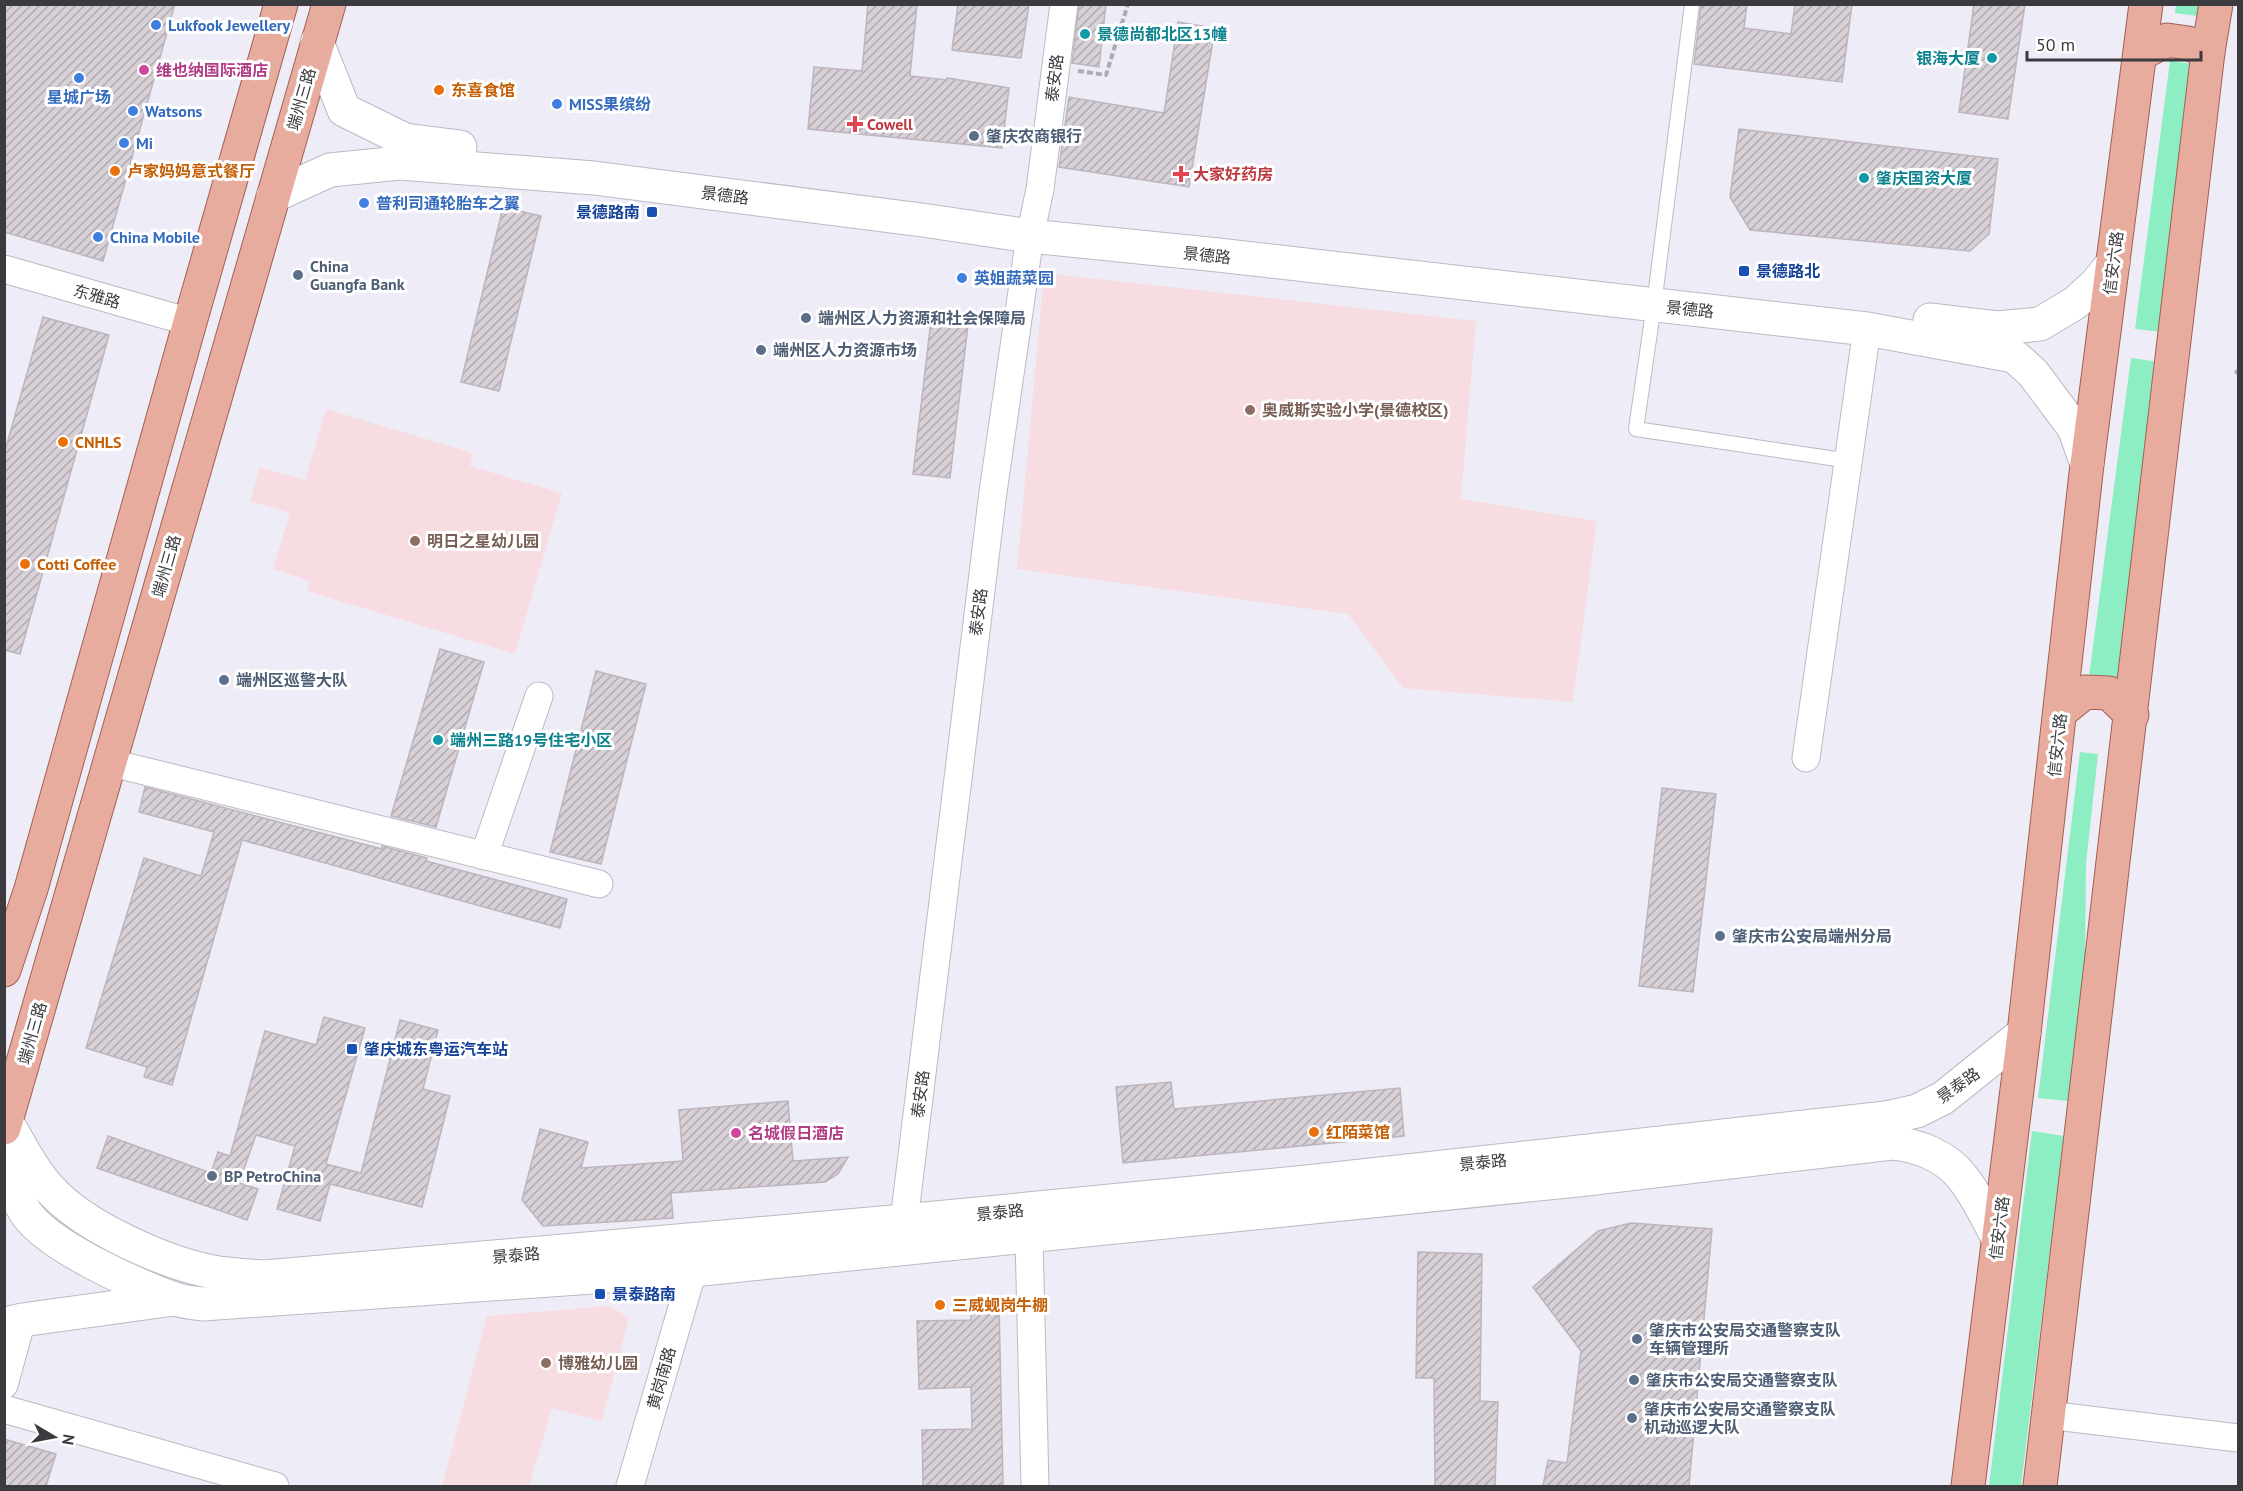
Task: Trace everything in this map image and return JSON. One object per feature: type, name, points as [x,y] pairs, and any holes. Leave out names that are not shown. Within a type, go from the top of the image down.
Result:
[{"type":"main road","points":[[4,970],[31,889],[281,4]]},
{"type":"main road","name":"端州三路","points":[[5,1122],[329,4]]},
{"type":"main road","name":"信安六路","points":[[1968,1486],[2024,1033],[2087,464],[2146,4]]},
{"type":"main road","points":[[2040,1486],[2208,52],[2216,4]]},
{"type":"main road","points":[[2140,54],[2167,40],[2188,43],[2208,52]]},
{"type":"main road","points":[[98,653],[137,663]]},
{"type":"main road","points":[[2060,712],[2085,692],[2109,693],[2132,715]]},
{"type":"street","name":"泰安路","points":[[903,1235],[993,492],[1031,228],[1040,189],[1064,4]]},
{"type":"street","name":"景德路","points":[[317,42],[345,110],[405,140],[1218,255],[1997,328],[2040,324],[2075,303],[2096,285],[2113,263]]},
{"type":"street","name":"景德路","points":[[273,196],[330,170],[400,163],[594,178],[922,220],[1031,228]]},
{"type":"street","name":"东雅路","points":[[4,269],[190,322]]},
{"type":"street","name":"景德路","points":[[1656,296],[1867,329],[2014,357],[2033,373],[2074,428],[2087,464]]},
{"type":"street","points":[[1806,758],[1867,329]]},
{"type":"street","points":[[484,856],[539,696]]},
{"type":"street","points":[[108,762],[599,884]]},
{"type":"street","points":[[4,932],[31,889]]},
{"type":"street","name":"景泰路","points":[[5,1122],[36,1172],[50,1189],[90,1222],[135,1246],[218,1273],[265,1277],[903,1235],[1318,1181],[1886,1118],[1917,1112],[1943,1098],[2024,1033]]},
{"type":"street","points":[[4,1167],[26,1213],[43,1232],[83,1257],[174,1299],[203,1304],[693,1270],[903,1235],[1029,1237],[1578,1180],[1892,1143],[1914,1145],[1938,1157],[1962,1176],[1998,1238]]},
{"type":"street","points":[[1029,1237],[1035,1486]]},
{"type":"street","name":"黄岗南路","points":[[630,1486],[693,1270]]},
{"type":"street","points":[[4,1385],[13,1322],[174,1299]]},
{"type":"street","points":[[4,1409],[276,1486]]},
{"type":"street","points":[[2049,1415],[2238,1438]]},
{"type":"lane","points":[[1692,4],[1656,296],[1636,429],[1850,461]]},
{"type":"path","points":[[1055,68],[1106,75],[1128,4]]},
{"type":"shaded area","name":"奥威斯实验小学(景德校区)","points":[[1044,273],[1476,321],[1461,499],[1597,521],[1573,702],[1403,688],[1348,614],[1017,569]]},
{"type":"shaded area","name":"明日之星幼儿园","points":[[326,409],[473,453],[470,466],[562,493],[515,654],[307,591],[310,581],[273,569],[290,513],[250,501],[260,467],[305,480]]},
{"type":"shaded area","name":"博雅幼儿园","points":[[610,1306],[629,1318],[602,1421],[552,1408],[529,1486],[442,1486],[487,1316]]},
{"type":"green space","points":[[2176,5],[2206,5],[2205,17],[2175,13]]},
{"type":"green space","points":[[2170,61],[2200,65],[2163,332],[2135,329]]},
{"type":"green space","points":[[2131,358],[2159,362],[2115,702],[2086,699]]},
{"type":"green space","points":[[2080,752],[2098,754],[2086,864],[2085,962],[2068,1101],[2038,1098]]},
{"type":"green space","points":[[2032,1131],[2064,1136],[2021,1486],[1989,1486]]},
{"type":"building","name":"星城广场","points":[[4,4],[175,4],[103,261],[4,232]]},
{"type":"building","points":[[868,4],[917,4],[910,76],[947,80],[947,78],[1009,88],[1002,148],[808,129],[814,67],[862,71]]},
{"type":"building","points":[[958,4],[1029,4],[1021,58],[952,50]]},
{"type":"building","name":"景德尚都北区13幢","points":[[1079,4],[1106,4],[1099,67],[1072,63]]},
{"type":"building","points":[[1701,4],[1747,4],[1744,28],[1791,34],[1795,4],[1852,4],[1842,82],[1694,64]]},
{"type":"building","name":"银海大厦","points":[[1974,4],[2025,4],[2008,119],[1959,112]]},
{"type":"building","points":[[1178,22],[1215,28],[1189,187],[1059,167],[1069,97],[1164,113]]},
{"type":"building","name":"肇庆国资大厦","points":[[1739,129],[1998,159],[1989,234],[1970,251],[1750,230],[1730,197]]},
{"type":"building","points":[[503,207],[541,216],[499,391],[461,382]]},
{"type":"building","points":[[43,317],[109,335],[20,654],[4,650],[4,454]]},
{"type":"building","points":[[931,320],[968,325],[950,478],[913,474]]},
{"type":"building","name":"端州三路19号住宅小区","points":[[440,649],[484,662],[436,827],[391,816]]},
{"type":"building","points":[[596,671],[646,684],[601,864],[550,852]]},
{"type":"building","points":[[145,787],[382,849],[382,846],[427,858],[426,861],[567,899],[560,928],[242,840],[172,1085],[144,1077],[147,1067],[86,1048],[144,858],[201,876],[214,832],[139,812]]},
{"type":"building","points":[[1662,788],[1716,794],[1693,992],[1639,986]]},
{"type":"building","points":[[324,1017],[365,1028],[326,1164],[361,1173],[400,1020],[438,1030],[423,1089],[450,1096],[422,1207],[330,1184],[320,1221],[277,1209],[295,1146],[256,1135],[239,1183],[258,1189],[247,1220],[97,1168],[108,1136],[211,1173],[218,1152],[230,1156],[265,1031],[316,1045]]},
{"type":"building","points":[[1171,1082],[1174,1109],[1400,1088],[1404,1136],[1123,1163],[1116,1087]]},
{"type":"building","points":[[788,1101],[793,1161],[848,1157],[838,1174],[825,1182],[671,1193],[673,1218],[543,1226],[522,1200],[540,1129],[588,1142],[581,1168],[683,1161],[679,1110]]},
{"type":"building","points":[[1631,1223],[1712,1229],[1689,1486],[1543,1486],[1548,1460],[1567,1463],[1581,1351],[1533,1287],[1598,1231]]},
{"type":"building","points":[[1418,1252],[1482,1254],[1480,1401],[1498,1402],[1495,1486],[1435,1486],[1434,1378],[1416,1378]]},
{"type":"building","points":[[999,1304],[1003,1486],[923,1486],[922,1430],[972,1429],[971,1387],[919,1389],[917,1321],[971,1320],[971,1305]]},
{"type":"building","points":[[4,1439],[56,1454],[46,1486],[4,1486]]},
{"type":"place","name":"Lukfook Jewellery","points":[[156,25]]},
{"type":"place","name":"景德尚都北区13幢","points":[[1085,34]]},
{"type":"place","name":"银海大厦","points":[[1992,58]]},
{"type":"place","name":"维也纳国际酒店","points":[[144,70]]},
{"type":"place","name":"星城广场","points":[[79,78]]},
{"type":"place","name":"东喜食馆","points":[[439,90]]},
{"type":"place","name":"MISS果缤纷","points":[[557,104]]},
{"type":"place","name":"Watsons","points":[[133,111]]},
{"type":"place","name":"Cowell","points":[[855,124]]},
{"type":"place","name":"肇庆农商银行","points":[[974,136]]},
{"type":"place","name":"Mi","points":[[124,143]]},
{"type":"place","name":"卢家妈妈意式餐厅","points":[[115,171]]},
{"type":"place","name":"大家好药房","points":[[1181,174]]},
{"type":"place","name":"肇庆国资大厦","points":[[1864,178]]},
{"type":"place","name":"普利司通轮胎车之翼","points":[[364,203]]},
{"type":"place","name":"景德路南","points":[[652,212]]},
{"type":"place","name":"China Mobile","points":[[98,237]]},
{"type":"place","name":"景德路北","points":[[1744,271]]},
{"type":"place","name":"China Guangfa Bank","points":[[298,275]]},
{"type":"place","name":"英姐蔬菜园","points":[[962,278]]},
{"type":"place","name":"端州区人力资源和社会保障局","points":[[806,318]]},
{"type":"place","name":"端州区人力资源市场","points":[[761,350]]},
{"type":"place","name":"奥威斯实验小学(景德校区)","points":[[1250,410]]},
{"type":"place","name":"CNHLS","points":[[63,442]]},
{"type":"place","name":"明日之星幼儿园","points":[[415,541]]},
{"type":"place","name":"Cotti Coffee","points":[[25,564]]},
{"type":"place","name":"端州区巡警大队","points":[[224,680]]},
{"type":"place","name":"端州三路19号住宅小区","points":[[438,740]]},
{"type":"place","name":"肇庆市公安局端州分局","points":[[1720,936]]},
{"type":"place","name":"肇庆城东粤运汽车站","points":[[352,1049]]},
{"type":"place","name":"红陌菜馆","points":[[1314,1132]]},
{"type":"place","name":"名城假日酒店","points":[[736,1133]]},
{"type":"place","name":"BP PetroChina","points":[[212,1176]]},
{"type":"place","name":"景泰路南","points":[[600,1294]]},
{"type":"place","name":"三威蚬岗牛棚","points":[[940,1305]]},
{"type":"place","name":"肇庆市公安局交通警察支队 车辆管理所","points":[[1637,1339]]},
{"type":"place","name":"博雅幼儿园","points":[[546,1363]]},
{"type":"place","name":"肇庆市公安局交通警察支队","points":[[1634,1380]]},
{"type":"place","name":"肇庆市公安局交通警察支队 机动巡逻大队","points":[[1632,1418]]}]
